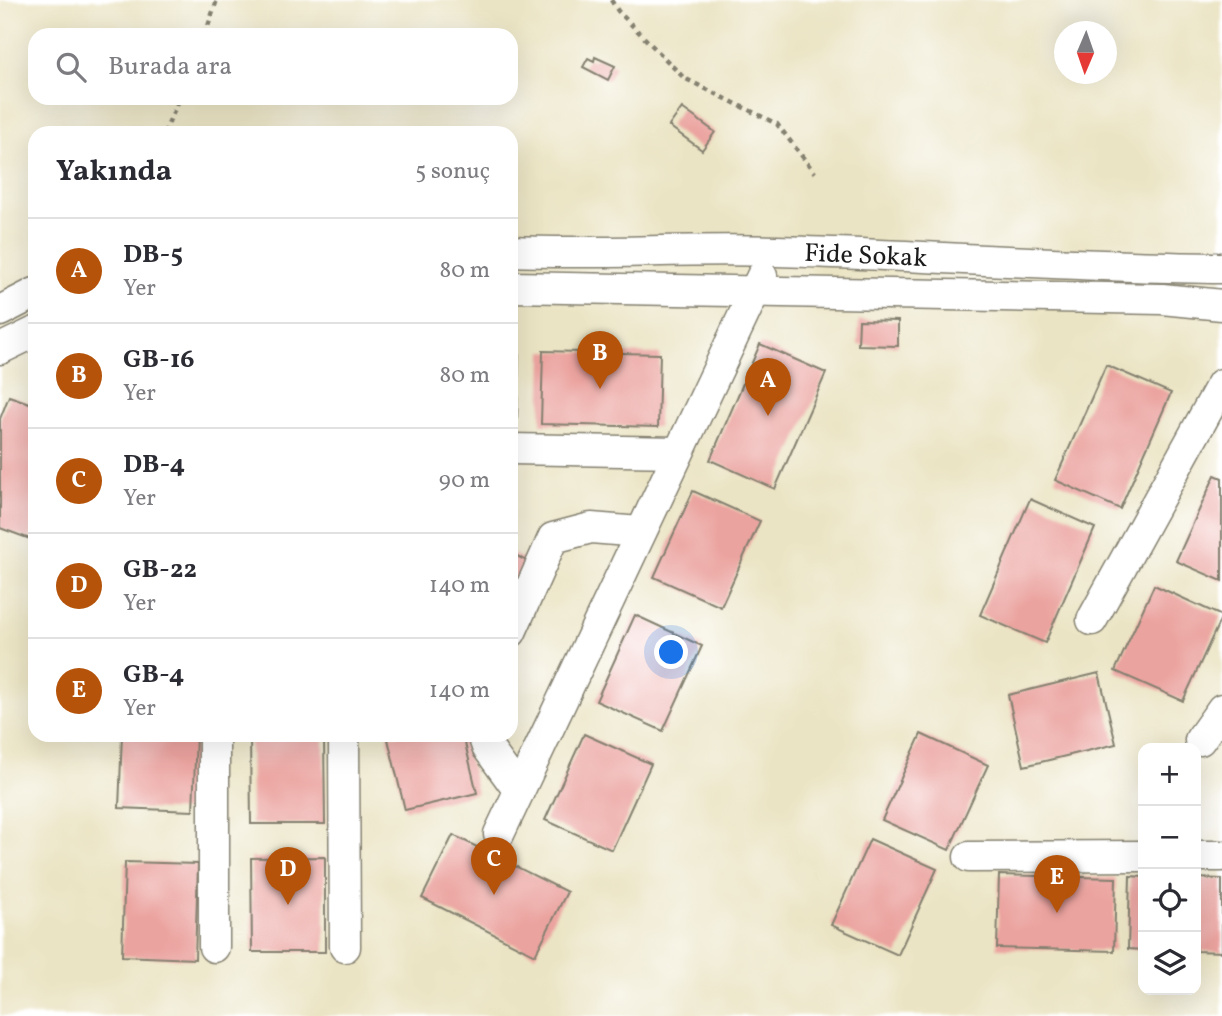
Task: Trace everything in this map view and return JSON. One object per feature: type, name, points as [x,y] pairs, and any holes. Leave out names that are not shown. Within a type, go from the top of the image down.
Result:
[{"type":"street","name":"Fide Sokak","points":[[518,251],[565,254],[775,250],[1111,267],[1222,268]]},
{"type":"street","points":[[499,834],[775,250]]},
{"type":"street","name":"Fide Sokak","points":[[518,287],[1162,299],[1222,305]]},
{"type":"street","points":[[0,311],[28,297]]},
{"type":"street","points":[[0,349],[28,335]]},
{"type":"street","points":[[1092,620],[1222,384]]},
{"type":"street","points":[[518,449],[678,452]]},
{"type":"street","points":[[518,616],[553,538],[591,527],[640,532]]},
{"type":"street","points":[[1200,740],[1222,709]]},
{"type":"street","points":[[214,742],[214,947]]},
{"type":"street","points":[[344,742],[345,947]]},
{"type":"street","points":[[485,742],[519,791]]},
{"type":"street","points":[[969,856],[1138,856]]},
{"type":"street","points":[[1201,856],[1222,856]]},
{"type":"path","points":[[207,28],[217,0]]},
{"type":"path","points":[[611,0],[618,11],[684,78],[777,124],[815,173]]},
{"type":"path","points":[[167,126],[177,105]]},
{"type":"building","points":[[595,57],[615,66],[608,80],[583,67],[588,58],[594,61]]},
{"type":"building","points":[[682,108],[715,132],[702,150],[669,126]]},
{"type":"building","points":[[859,320],[898,321],[898,346],[858,345]]},
{"type":"building","points":[[760,344],[826,373],[775,489],[710,460]]},
{"type":"building","points":[[543,351],[660,354],[658,427],[541,424]]},
{"type":"building","points":[[1106,365],[1171,393],[1120,509],[1055,480]]},
{"type":"building","points":[[9,396],[28,403],[28,538],[0,528],[0,419]]},
{"type":"building","points":[[1215,475],[1222,478],[1222,581],[1176,561]]},
{"type":"building","points":[[693,491],[760,521],[721,607],[654,577]]},
{"type":"building","points":[[1030,499],[1095,528],[1045,643],[980,615]]},
{"type":"building","points":[[518,556],[527,561],[518,582]]},
{"type":"building","points":[[1154,585],[1222,616],[1183,701],[1115,671]]},
{"type":"building","points":[[635,615],[702,646],[663,731],[596,701]]},
{"type":"building","points":[[1099,673],[1116,744],[1024,766],[1008,695]]},
{"type":"building","points":[[584,734],[651,764],[612,850],[545,820]]},
{"type":"building","points":[[921,734],[988,765],[949,850],[882,820]]},
{"type":"building","points":[[122,742],[196,742],[193,811],[119,808]]},
{"type":"building","points":[[250,742],[324,742],[325,824],[251,824]]},
{"type":"building","points":[[389,742],[465,742],[477,793],[405,810]]},
{"type":"building","points":[[453,835],[567,892],[535,955],[422,898]]},
{"type":"building","points":[[870,839],[937,869],[898,955],[831,925]]},
{"type":"building","points":[[325,857],[325,952],[252,952],[251,858]]},
{"type":"building","points":[[125,862],[198,864],[195,959],[122,956]]},
{"type":"building","points":[[999,875],[1116,878],[1114,951],[997,948]]},
{"type":"building","points":[[1130,876],[1138,877],[1138,950],[1128,949]]},
{"type":"building","points":[[1201,878],[1222,879],[1222,952],[1201,951]]},
{"type":"place","name":"GB-16","points":[[600,389]]},
{"type":"place","name":"DB-5","points":[[768,416]]},
{"type":"place","name":"DB-4","points":[[494,895]]},
{"type":"place","name":"GB-22","points":[[288,905]]},
{"type":"place","name":"GB-4","points":[[1057,913]]}]
